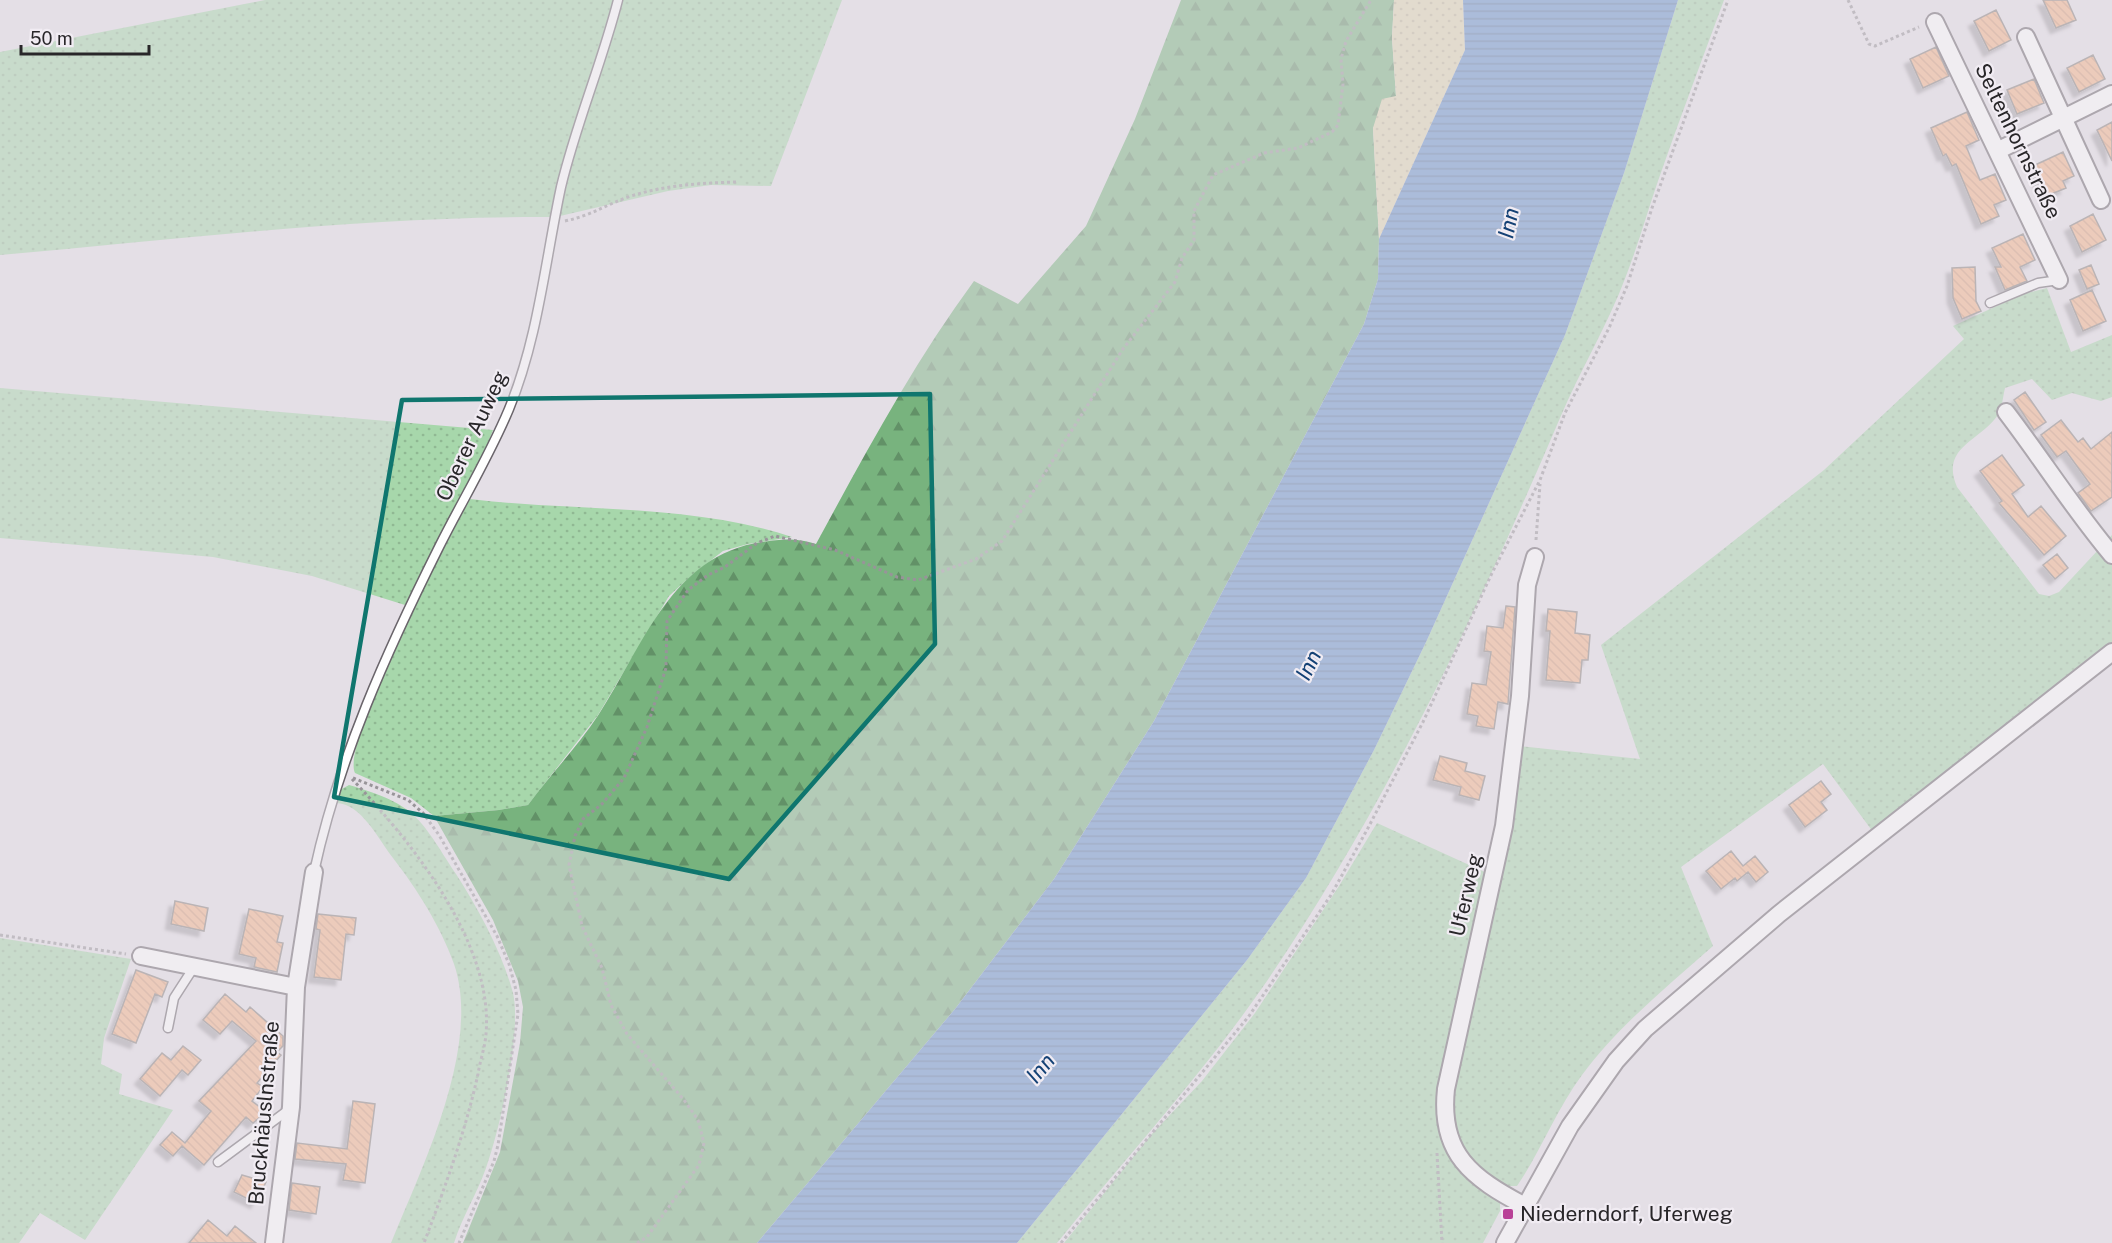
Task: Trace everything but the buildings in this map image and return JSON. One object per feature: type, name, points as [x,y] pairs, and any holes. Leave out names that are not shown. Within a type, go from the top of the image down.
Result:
[{"type":"street","name":"Seltenhornstraße","points":[[1935,22],[2059,280]]},
{"type":"street","points":[[2026,37],[2101,200]]},
{"type":"street","points":[[1997,151],[2063,116],[2112,94]]},
{"type":"street","points":[[2006,412],[2053,474],[2084,522],[2112,555]]},
{"type":"street","name":"Uferweg","points":[[1525,1206],[1495,1189],[1461,1161],[1449,1136],[1444,1116],[1446,1089],[1504,826],[1520,696],[1527,585],[1535,557]]},
{"type":"street","points":[[1505,1243],[1592,1093],[1645,1029],[1779,914],[2112,652]]},
{"type":"street","name":"Bruckhäuslnstraße","points":[[274,1243],[291,1107],[296,987],[314,872]]},
{"type":"street","points":[[141,956],[296,987]]},
{"type":"lane","name":"Oberer Auweg","points":[[314,872],[327,815],[380,672],[509,408],[532,341],[554,224],[573,141],[603,54],[618,0]]},
{"type":"lane","points":[[1990,303],[2038,283],[2059,280]]},
{"type":"lane","points":[[168,1028],[174,998],[194,967]]},
{"type":"lane","points":[[218,1162],[291,1107]]},
{"type":"path","points":[[637,1243],[647,1237],[693,1174],[699,1165],[704,1143],[698,1120],[684,1100],[627,1034],[611,1005],[602,969],[582,926],[569,866],[574,836],[583,819],[602,804],[624,778],[647,727],[666,668],[667,621],[688,590],[757,543],[775,536],[835,550],[897,577],[918,580],[976,559],[1002,542],[1123,349],[1175,282],[1182,258],[1194,240],[1194,211],[1213,175],[1264,153],[1298,148],[1335,128],[1341,101],[1341,59],[1346,41],[1371,0]]},
{"type":"path","points":[[1061,1243],[1167,1112],[1221,1051],[1331,895],[1423,722],[1492,573],[1540,480],[1565,413],[1592,364],[1627,286],[1652,208],[1728,0]]},
{"type":"path","points":[[1848,0],[1866,40],[1875,46],[1911,29],[1935,22]]},
{"type":"path","points":[[554,224],[590,216],[628,197],[663,187],[737,182]]},
{"type":"path","points":[[1535,557],[1540,480]]},
{"type":"path","points":[[424,1243],[458,1155],[472,1103],[486,1034],[485,999],[466,938],[447,902],[398,828],[351,777],[408,800],[423,813],[439,835],[497,936],[516,990],[517,1026],[498,1145],[494,1161],[459,1243]]},
{"type":"path","points":[[0,935],[141,956]]},
{"type":"path","points":[[1436,1143],[1442,1243]]},
{"type":"highlighted area","points":[[930,394],[935,644],[729,879],[334,797],[402,400]]},
{"type":"green space","points":[[265,0],[613,0],[563,162],[550,217],[343,224],[0,255],[0,52]]},
{"type":"green space","points":[[623,0],[842,0],[771,186],[711,185],[668,191],[560,216],[573,155]]},
{"type":"green space","points":[[1181,0],[1394,0],[1392,38],[1396,96],[1373,128],[1379,239],[1378,279],[1364,324],[1154,721],[1054,879],[955,1009],[757,1243],[463,1243],[500,1152],[520,1043],[523,1007],[518,981],[493,920],[434,816],[528,805],[599,714],[663,608],[682,584],[704,565],[731,550],[762,542],[789,540],[816,544],[910,377],[974,281],[1018,304],[1086,226],[1135,119]]},
{"type":"green space","points":[[1678,0],[1724,0],[1619,294],[1568,400],[1462,635],[1390,777],[1310,915],[1267,981],[1217,1049],[1057,1243],[1017,1243],[1247,960],[1306,878],[1374,750],[1427,640],[1565,335],[1624,173]]},
{"type":"green space","points":[[2047,288],[2071,352],[2112,335],[2112,397],[2101,401],[2072,393],[2052,400],[2032,379],[2005,388],[1998,415],[1957,454],[1953,474],[1957,487],[2039,594],[2049,596],[2059,592],[2112,535],[2112,644],[2066,677],[1873,832],[1823,764],[1681,867],[1713,946],[1644,1007],[1611,1040],[1573,1088],[1517,1186],[1501,1186],[1464,1158],[1448,1115],[1520,746],[1640,759],[1601,645],[1824,470],[1964,339],[1953,326],[2023,294]]},
{"type":"green space","points":[[0,388],[493,430],[482,458],[405,605],[312,576],[213,557],[0,538]]},
{"type":"green space","points":[[470,499],[673,513],[753,526],[792,537],[748,544],[723,551],[669,596],[598,715],[528,805],[434,816],[411,798],[355,773],[355,754],[364,723],[399,639]]},
{"type":"green space","points":[[349,785],[389,799],[403,807],[424,826],[481,917],[503,962],[513,993],[515,1031],[503,1106],[486,1168],[454,1243],[391,1243],[432,1143],[455,1068],[460,1032],[461,996],[454,964],[428,909],[369,824],[354,809],[336,803],[340,790]]},
{"type":"green space","points":[[1377,823],[1489,874],[1442,1131],[1500,1202],[1500,1211],[1483,1243],[1064,1243],[1150,1136],[1202,1081],[1255,1013],[1339,886]]},
{"type":"green space","points":[[0,938],[131,959],[104,1038],[101,1064],[122,1074],[119,1094],[173,1110],[85,1240],[40,1213],[19,1243],[0,1243]]},
{"type":"sand","points":[[1394,0],[1463,0],[1465,50],[1379,239],[1373,128],[1382,99],[1396,96],[1392,38]]},
{"type":"water","name":"Inn","points":[[1463,0],[1678,0],[1624,173],[1565,335],[1427,640],[1374,750],[1306,878],[1247,960],[1017,1243],[757,1243],[955,1009],[1054,879],[1154,721],[1364,324],[1378,279],[1379,239],[1465,50]]},
{"type":"place","name":"Niederndorf, Uferweg","points":[[1508,1214]]}]
